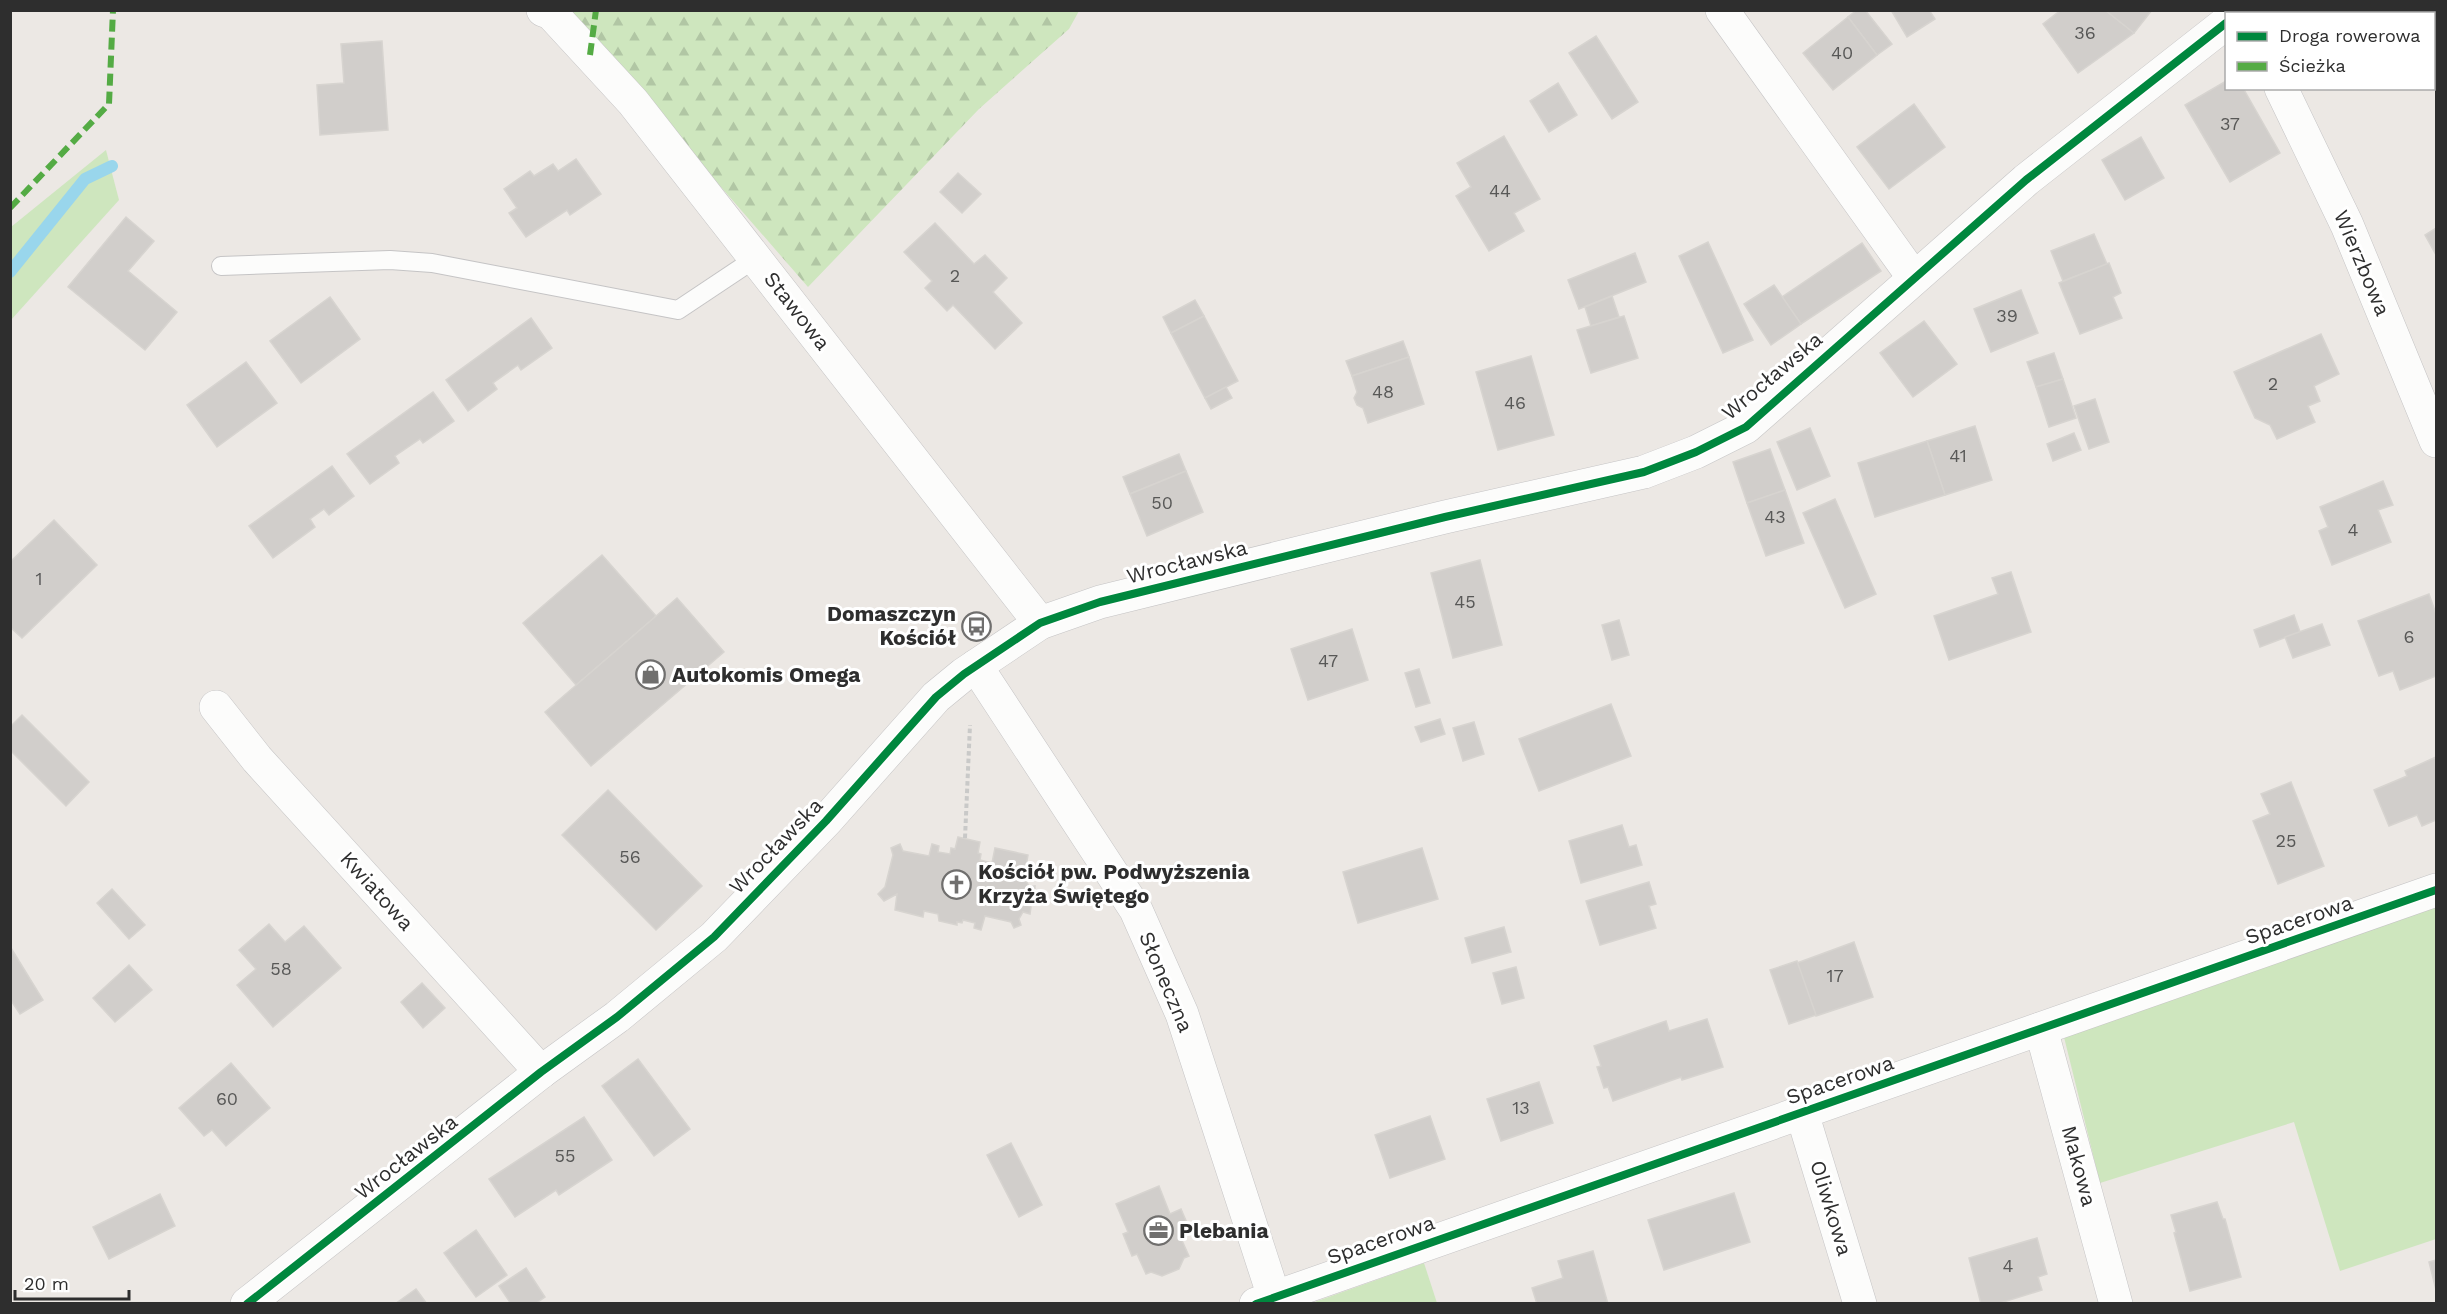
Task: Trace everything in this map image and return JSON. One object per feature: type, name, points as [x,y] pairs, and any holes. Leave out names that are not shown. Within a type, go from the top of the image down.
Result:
[{"type":"street","name":"Stawowa","points":[[543,10],[551,14],[633,102],[1040,623]]},
{"type":"street","points":[[1722,10],[1914,278]]},
{"type":"street","name":"Wrocławska","points":[[247,1304],[541,1072],[617,1017],[714,937],[826,821],[936,697],[970,670],[1040,623],[1100,602],[1445,517],[1644,472],[1696,452],[1746,427],[2026,180],[2225,24]]},
{"type":"street","name":"Wierzbowa","points":[[2283,90],[2348,225],[2436,441]]},
{"type":"street","name":"Słoneczna","points":[[970,670],[1136,910],[1182,1014],[1265,1300]]},
{"type":"street","name":"Kwiatowa","points":[[216,706],[257,759],[541,1072]]},
{"type":"street","name":"Spacerowa","points":[[1265,1300],[2436,890]]},
{"type":"street","name":"Makowa","points":[[2041,1029],[2116,1304]]},
{"type":"street","name":"Oliwkowa","points":[[1802,1113],[1860,1304]]},
{"type":"lane","points":[[221,266],[390,260],[432,262],[678,310],[756,258]]},
{"type":"path","points":[[965,838],[970,670]]},
{"type":"green space","points":[[568,11],[1079,11],[1069,29],[979,109],[808,287]]},
{"type":"green space","points":[[106,150],[119,200],[11,320],[11,227]]},
{"type":"green space","points":[[2436,902],[2436,1239],[2340,1271],[2294,1122],[2100,1183],[2063,1033]]},
{"type":"green space","points":[[1424,1263],[1437,1303],[1309,1304]]},
{"type":"building","points":[[1857,10],[1865,10],[1892,44],[1877,55],[1848,17]]},
{"type":"building","points":[[1891,10],[1929,10],[1935,19],[1907,37]]},
{"type":"building","points":[[2061,10],[2105,10],[2134,33],[2078,73],[2043,24]]},
{"type":"building","points":[[2105,10],[2152,10],[2134,33]]},
{"type":"building","points":[[2375,10],[2436,10],[2436,32],[2435,12],[2373,12]]},
{"type":"building","points":[[1848,17],[1877,55],[1833,90],[1803,53]]},
{"type":"building","points":[[1596,36],[1638,102],[1612,119],[1569,53]]},
{"type":"building","points":[[382,41],[388,130],[320,135],[317,85],[344,83],[341,44]]},
{"type":"building","points":[[2225,82],[2225,90],[2244,90],[2280,153],[2230,182],[2185,105]]},
{"type":"building","points":[[1558,83],[1577,115],[1549,132],[1530,101]]},
{"type":"building","points":[[1914,104],[1945,147],[1889,189],[1857,147]]},
{"type":"building","points":[[1504,136],[1540,199],[1514,213],[1524,231],[1489,251],[1456,196],[1471,187],[1457,163]]},
{"type":"building","points":[[2141,137],[2164,178],[2125,200],[2102,160]]},
{"type":"building","points":[[576,159],[601,194],[570,215],[567,210],[526,237],[509,213],[517,208],[504,189],[530,171],[534,176],[553,164],[558,171]]},
{"type":"building","points":[[958,173],[981,194],[962,213],[940,192]]},
{"type":"building","points":[[126,217],[154,241],[128,271],[177,312],[145,350],[68,287]]},
{"type":"building","points":[[935,223],[974,264],[985,255],[1007,278],[993,292],[1022,323],[995,349],[953,305],[947,311],[925,288],[932,281],[904,252]]},
{"type":"building","points":[[2436,228],[2436,255],[2425,235]]},
{"type":"building","points":[[2094,234],[2107,264],[2063,281],[2051,251]]},
{"type":"building","points":[[1708,242],[1753,340],[1723,353],[1679,256]]},
{"type":"building","points":[[1862,243],[1881,271],[1801,324],[1782,297]]},
{"type":"building","points":[[1635,253],[1646,282],[1579,309],[1568,280]]},
{"type":"building","points":[[2109,263],[2121,293],[2113,297],[2122,318],[2080,334],[2059,283]]},
{"type":"building","points":[[1774,285],[1801,324],[1771,345],[1744,304]]},
{"type":"building","points":[[2021,290],[2038,333],[1991,352],[1974,309]]},
{"type":"building","points":[[1612,296],[1619,317],[1591,326],[1585,307]]},
{"type":"building","points":[[330,297],[360,339],[301,383],[270,341]]},
{"type":"building","points":[[1195,300],[1204,316],[1171,333],[1163,317]]},
{"type":"building","points":[[1204,316],[1238,381],[1205,398],[1171,333]]},
{"type":"building","points":[[1624,316],[1638,358],[1591,373],[1577,330]]},
{"type":"building","points":[[531,318],[552,348],[521,370],[518,365],[493,383],[497,389],[468,411],[446,380]]},
{"type":"building","points":[[1924,321],[1957,364],[1913,397],[1880,353]]},
{"type":"building","points":[[2321,334],[2339,374],[2314,386],[2320,401],[2308,406],[2315,422],[2277,439],[2270,425],[2255,418],[2234,372]]},
{"type":"building","points":[[1403,341],[1409,357],[1352,376],[1346,361]]},
{"type":"building","points":[[2054,353],[2063,379],[2036,387],[2027,362]]},
{"type":"building","points":[[1531,356],[1554,435],[1498,450],[1476,372]]},
{"type":"building","points":[[1409,357],[1424,404],[1368,423],[1363,408],[1357,405],[1354,398],[1357,392],[1352,376]]},
{"type":"building","points":[[246,362],[277,403],[217,447],[187,405]]},
{"type":"building","points":[[2063,379],[2076,418],[2049,427],[2036,387]]},
{"type":"building","points":[[1226,387],[1232,398],[1211,409],[1205,398]]},
{"type":"building","points":[[433,392],[454,421],[423,443],[420,439],[395,456],[399,463],[370,484],[347,454]]},
{"type":"building","points":[[2095,399],[2109,442],[2089,449],[2074,406]]},
{"type":"building","points":[[1975,426],[1992,480],[1945,495],[1927,441]]},
{"type":"building","points":[[1810,428],[1830,476],[1797,490],[1777,442]]},
{"type":"building","points":[[2074,433],[2081,450],[2053,461],[2047,444]]},
{"type":"building","points":[[1927,441],[1945,495],[1875,517],[1858,463]]},
{"type":"building","points":[[1770,449],[1785,490],[1747,503],[1733,462]]},
{"type":"building","points":[[1179,454],[1186,471],[1130,494],[1123,477]]},
{"type":"building","points":[[332,466],[354,496],[329,515],[324,509],[310,519],[315,527],[273,558],[249,526]]},
{"type":"building","points":[[1186,471],[1203,512],[1147,536],[1130,494]]},
{"type":"building","points":[[2383,481],[2393,505],[2378,510],[2391,542],[2332,565],[2319,531],[2328,527],[2320,507]]},
{"type":"building","points":[[1785,490],[1804,543],[1766,556],[1747,503]]},
{"type":"building","points":[[1835,499],[1876,594],[1845,608],[1803,513]]},
{"type":"building","points":[[54,520],[97,565],[22,638],[10,627],[10,562]]},
{"type":"building","points":[[602,555],[656,616],[576,685],[523,623]]},
{"type":"building","points":[[1480,560],[1502,645],[1453,658],[1431,573]]},
{"type":"building","points":[[2011,572],[2031,632],[1949,660],[1934,616],[1998,594],[1992,578]]},
{"type":"building","points":[[2429,594],[2436,614],[2436,676],[2400,690],[2393,671],[2379,676],[2358,621]]},
{"type":"building","points":[[677,598],[724,652],[591,766],[545,712]]},
{"type":"building","points":[[2294,615],[2300,632],[2260,647],[2254,630]]},
{"type":"building","points":[[1619,620],[1629,655],[1612,660],[1602,625]]},
{"type":"building","points":[[2322,624],[2330,645],[2293,658],[2285,637]]},
{"type":"building","points":[[1352,629],[1368,680],[1308,700],[1291,649]]},
{"type":"building","points":[[1419,669],[1430,703],[1416,707],[1405,673]]},
{"type":"building","points":[[1611,704],[1631,756],[1539,791],[1519,739]]},
{"type":"building","points":[[22,715],[89,782],[66,806],[10,750],[10,727]]},
{"type":"building","points":[[1440,719],[1445,734],[1421,742],[1415,727]]},
{"type":"building","points":[[1474,722],[1484,754],[1463,761],[1453,728]]},
{"type":"building","points":[[2436,757],[2436,820],[2422,826],[2417,815],[2389,826],[2374,790],[2407,776],[2405,771]]},
{"type":"building","points":[[2291,782],[2324,866],[2278,884],[2253,821],[2270,814],[2261,794]]},
{"type":"building","points":[[608,790],[702,886],[656,930],[562,835]]},
{"type":"building","points":[[1622,825],[1629,847],[1636,845],[1642,865],[1581,883],[1569,841]]},
{"type":"building","name":"Kościół pw. Podwyższenia Krzyża Świętego","points":[[958,837],[980,842],[978,853],[981,854],[980,860],[992,863],[995,848],[1028,855],[1025,872],[1030,872],[1031,879],[1027,882],[1029,887],[1035,886],[1035,894],[1028,896],[1027,905],[1031,907],[1030,914],[1023,912],[1019,919],[1021,925],[1014,928],[1011,922],[985,916],[981,930],[974,928],[975,923],[963,920],[962,923],[957,922],[957,925],[939,921],[938,914],[924,911],[923,917],[895,910],[897,894],[884,901],[878,894],[885,887],[893,855],[891,848],[900,844],[903,851],[929,856],[932,844],[939,846],[938,852],[950,854],[951,848],[955,849]]},
{"type":"building","points":[[1422,848],[1438,899],[1358,923],[1343,872]]},
{"type":"building","points":[[1649,882],[1656,904],[1649,906],[1656,928],[1600,945],[1586,901]]},
{"type":"building","points":[[112,889],[145,925],[129,939],[97,903]]},
{"type":"building","points":[[269,924],[285,942],[304,926],[341,968],[273,1027],[237,985],[256,969],[239,950]]},
{"type":"building","points":[[1504,927],[1511,952],[1472,963],[1465,938]]},
{"type":"building","points":[[1854,942],[1873,997],[1816,1016],[1797,963]]},
{"type":"building","points":[[11,948],[43,1000],[20,1014],[10,999]]},
{"type":"building","points":[[1797,961],[1816,1015],[1789,1024],[1770,970]]},
{"type":"building","points":[[129,965],[152,990],[115,1022],[93,998]]},
{"type":"building","points":[[1516,967],[1524,998],[1502,1004],[1493,973]]},
{"type":"building","points":[[422,983],[445,1008],[423,1028],[401,1002]]},
{"type":"building","points":[[1707,1019],[1723,1067],[1682,1080],[1681,1077],[1613,1101],[1608,1087],[1604,1088],[1597,1067],[1601,1066],[1594,1046],[1666,1021],[1669,1031]]},
{"type":"building","points":[[638,1059],[690,1129],[654,1156],[602,1086]]},
{"type":"building","points":[[231,1063],[270,1108],[226,1146],[212,1130],[204,1136],[179,1108]]},
{"type":"building","points":[[1539,1082],[1553,1123],[1501,1141],[1487,1099]]},
{"type":"building","points":[[1430,1116],[1445,1159],[1390,1178],[1375,1135]]},
{"type":"building","points":[[584,1117],[612,1160],[559,1195],[556,1190],[515,1217],[489,1179]]},
{"type":"building","points":[[1011,1143],[1042,1205],[1019,1217],[987,1155]]},
{"type":"building","name":"Plebania","points":[[1159,1186],[1170,1214],[1181,1209],[1190,1230],[1180,1236],[1189,1256],[1184,1258],[1179,1269],[1162,1276],[1151,1272],[1146,1274],[1137,1254],[1132,1256],[1123,1234],[1128,1232],[1116,1204]]},
{"type":"building","points":[[1734,1193],[1750,1242],[1664,1270],[1648,1220]]},
{"type":"building","points":[[160,1194],[175,1226],[109,1259],[93,1227]]},
{"type":"building","points":[[2217,1202],[2223,1219],[2225,1219],[2241,1277],[2190,1291],[2171,1215]]},
{"type":"building","points":[[476,1230],[507,1275],[476,1297],[444,1253]]},
{"type":"building","points":[[2037,1238],[2047,1274],[2038,1277],[2042,1290],[1997,1304],[1981,1304],[1969,1258]]},
{"type":"building","points":[[1593,1251],[1608,1304],[1537,1304],[1532,1288],[1563,1278],[1558,1261]]},
{"type":"building","points":[[2436,1260],[2436,1290],[2429,1262]]},
{"type":"building","points":[[526,1268],[545,1297],[535,1304],[511,1304],[499,1286]]},
{"type":"building","points":[[416,1289],[427,1304],[395,1304]]},
{"type":"waterway","points":[[10,272],[85,179],[112,166]]},
{"type":"marked path","points":[[10,208],[109,104],[113,10]]},
{"type":"marked path","points":[[590,55],[596,10]]},
{"type":"cycle path","points":[[247,1304],[541,1072],[617,1017],[714,937],[826,821],[936,697],[964,674],[1040,623],[1100,602],[1445,517],[1644,472],[1696,452],[1746,427],[2026,180],[2225,24]]},
{"type":"cycle path","points":[[1256,1304],[2436,890]]},
{"type":"place","name":"Domaszczyn Kościół","points":[[977,626]]},
{"type":"place","name":"Autokomis Omega","points":[[651,675]]},
{"type":"place","name":"Kościół pw. Podwyższenia Krzyża Świętego","points":[[957,884]]},
{"type":"place","name":"Plebania","points":[[1158,1231]]}]
